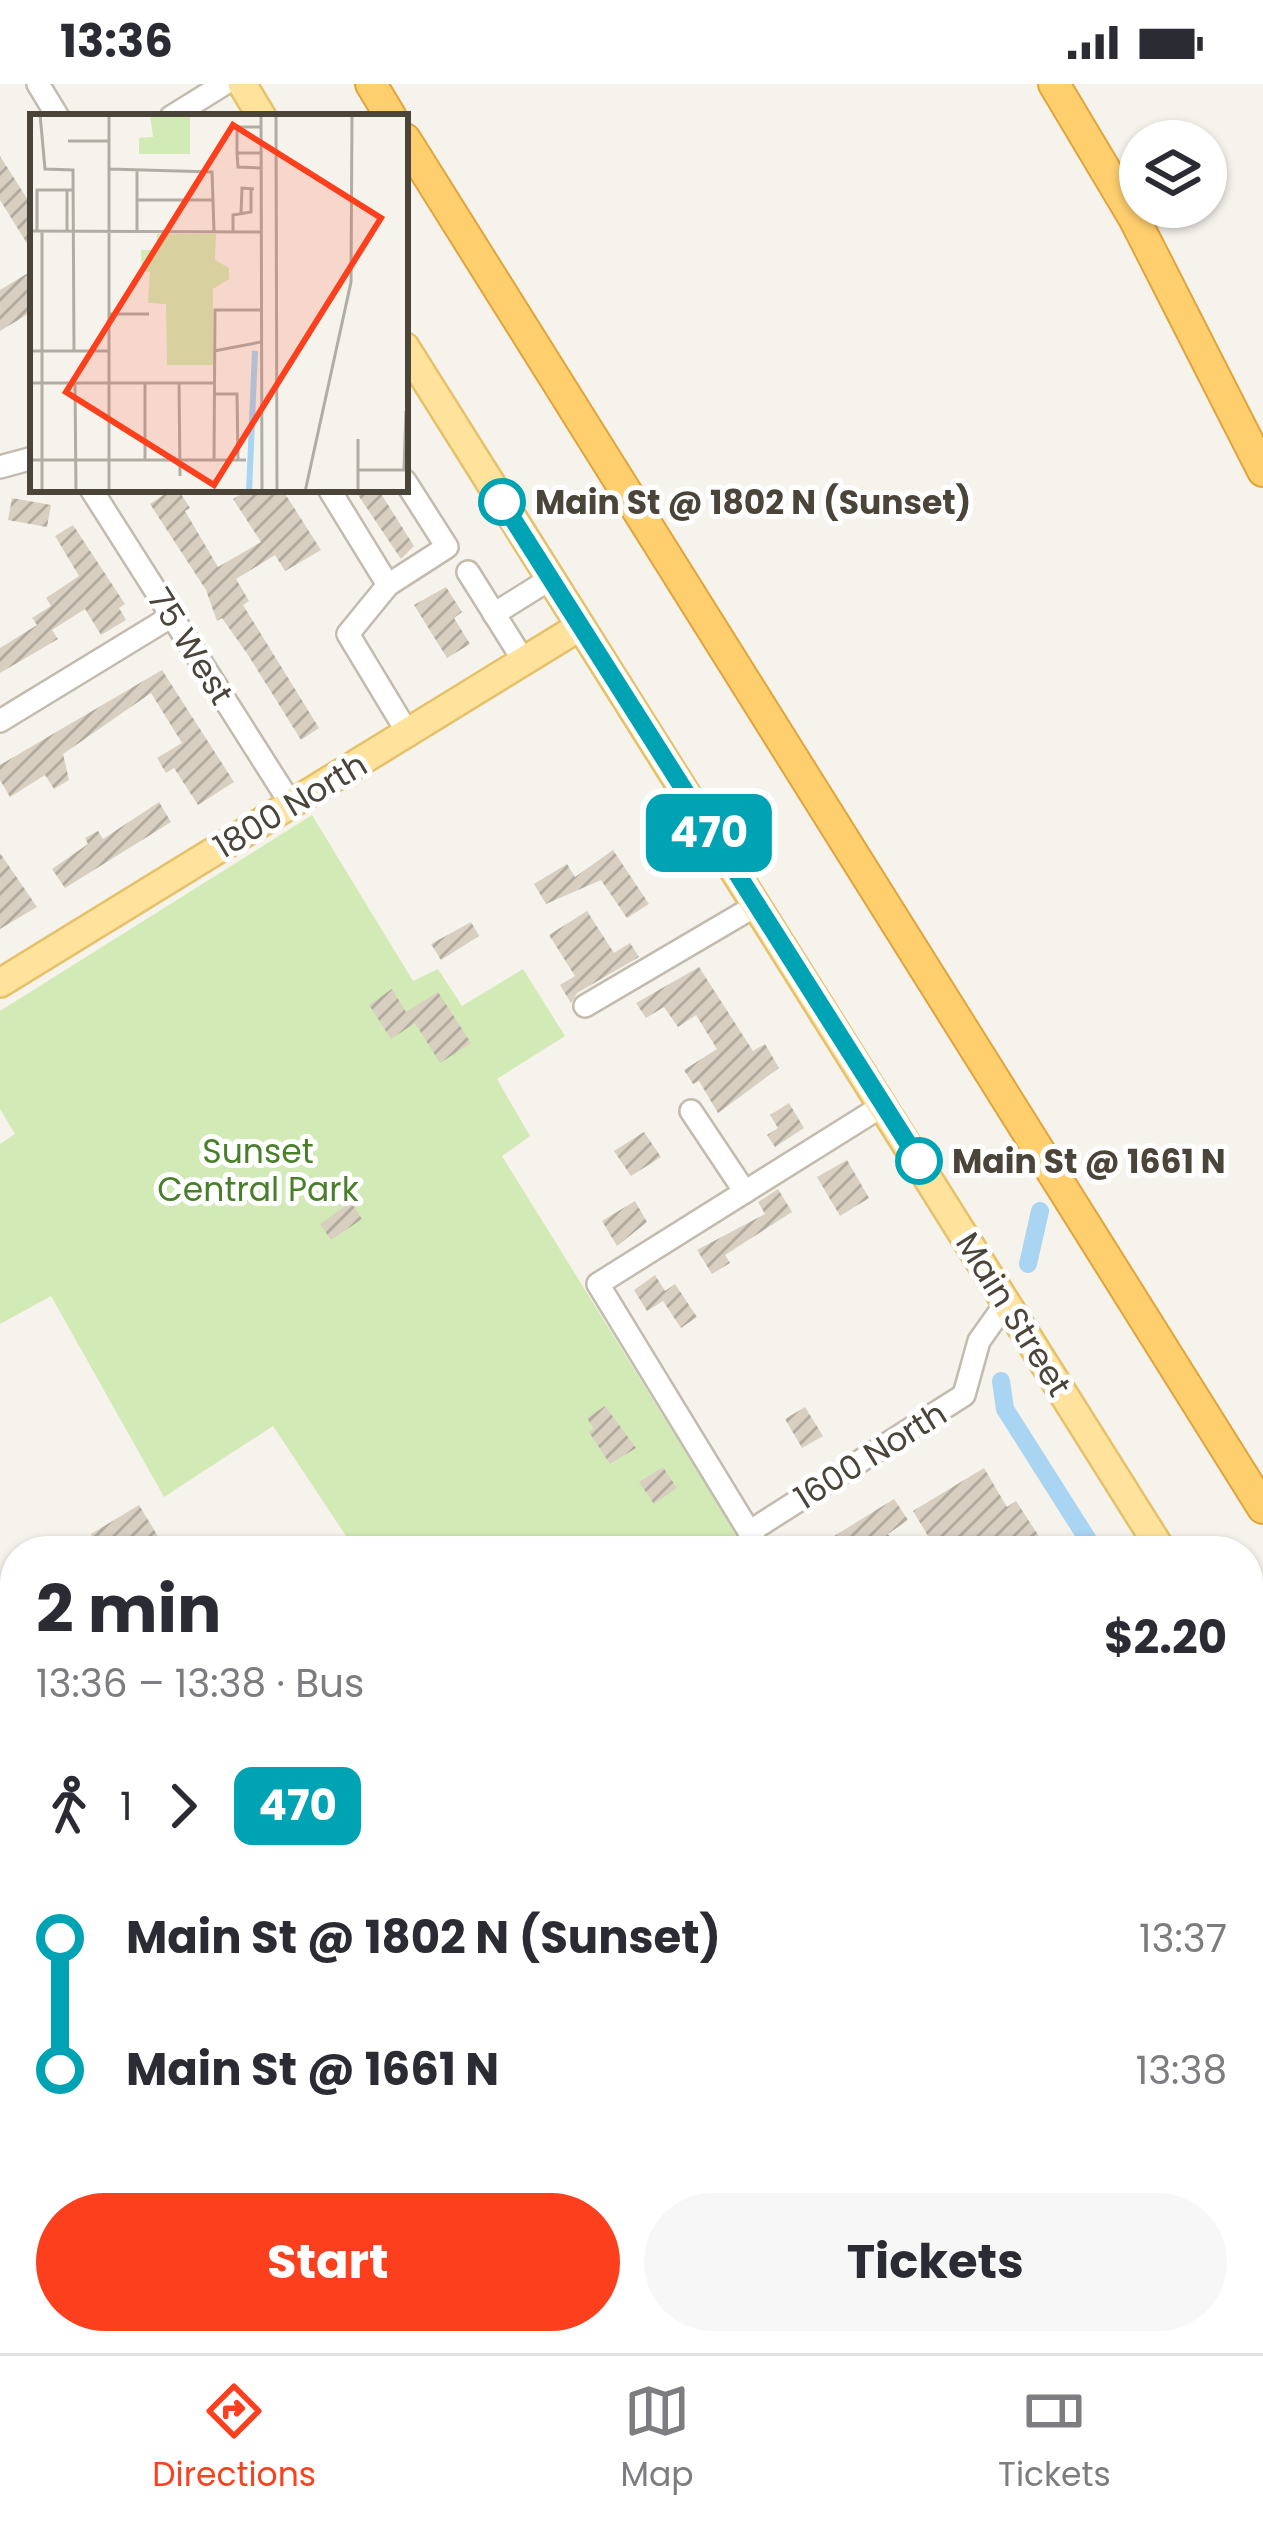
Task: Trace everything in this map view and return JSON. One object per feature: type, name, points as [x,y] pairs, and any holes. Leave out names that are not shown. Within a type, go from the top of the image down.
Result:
[{"type":"highway","points":[[370,84],[389,114]]},
{"type":"highway","points":[[1054,84],[1134,218],[1263,471]]},
{"type":"highway","points":[[408,144],[1263,1508]]},
{"type":"main road","points":[[242,84],[260,114]]},
{"type":"main road","name":"Main Street","points":[[409,361],[1153,1536]]},
{"type":"main road","name":"1800 North","points":[[0,983],[579,627]]},
{"type":"street","points":[[38,84],[56,114]]},
{"type":"street","points":[[176,114],[224,84]]},
{"type":"street","points":[[0,467],[30,459]]},
{"type":"street","points":[[408,486],[447,547],[388,585],[347,634],[409,735]]},
{"type":"street","name":"75 West","points":[[94,492],[291,804]]},
{"type":"street","points":[[331,492],[388,585]]},
{"type":"street","points":[[468,572],[525,663]]},
{"type":"street","points":[[494,614],[550,579]]},
{"type":"street","points":[[0,722],[172,616]]},
{"type":"street","points":[[584,1006],[755,906]]},
{"type":"street","points":[[751,1536],[598,1284],[882,1106]]},
{"type":"street","points":[[691,1111],[745,1192]]},
{"type":"street","name":"1600 North","points":[[764,1536],[964,1395],[979,1341],[1006,1303]]},
{"type":"green space","name":"Sunset Central Park","points":[[312,815],[413,981],[438,969],[462,1006],[523,969],[565,1036],[497,1079],[530,1136],[502,1156],[738,1536],[346,1536],[273,1426],[164,1497],[51,1296],[0,1324],[0,1144],[15,1134],[0,1109],[0,1011]]},
{"type":"building","points":[[0,156],[30,203],[30,248],[0,200]]},
{"type":"building","points":[[30,272],[30,313],[0,331],[0,290]]},
{"type":"building","points":[[168,492],[180,492],[190,508],[185,511],[218,567],[261,542],[233,499],[246,492],[284,492],[321,550],[285,571],[275,555],[236,579],[249,601],[243,605],[319,728],[301,740],[222,618],[217,621],[206,590],[150,504]]},
{"type":"building","points":[[356,492],[380,492],[414,546],[401,559]]},
{"type":"building","points":[[12,498],[51,505],[47,527],[8,520]]},
{"type":"building","points":[[73,525],[125,604],[119,608],[126,620],[101,635],[85,609],[52,630],[58,639],[0,673],[0,648],[37,625],[32,618],[51,606],[46,598],[79,576],[55,536]]},
{"type":"building","points":[[446,587],[462,612],[454,618],[470,644],[447,658],[414,605]]},
{"type":"building","points":[[162,670],[234,782],[198,805],[174,768],[166,773],[157,758],[182,743],[151,693],[63,754],[69,780],[54,789],[45,775],[10,797],[0,780],[0,765]]},
{"type":"building","points":[[159,802],[171,822],[65,888],[52,869],[88,844],[85,838],[98,831],[103,839]]},
{"type":"building","points":[[613,850],[649,904],[627,918],[601,880],[546,904],[534,884],[567,864],[575,877]]},
{"type":"building","points":[[0,853],[37,907],[0,929]]},
{"type":"building","points":[[587,911],[614,953],[630,943],[639,957],[577,993],[571,1003],[560,985],[575,976],[549,935]]},
{"type":"building","points":[[471,922],[479,936],[441,960],[431,944]]},
{"type":"building","points":[[699,967],[753,1051],[765,1044],[779,1068],[718,1113],[699,1081],[693,1084],[684,1070],[717,1049],[696,1015],[678,1027],[664,1007],[646,1018],[636,1003]]},
{"type":"building","points":[[392,989],[406,1012],[438,992],[471,1043],[440,1063],[415,1023],[391,1039],[369,1005]]},
{"type":"building","points":[[789,1103],[804,1128],[775,1147],[767,1135],[778,1128],[770,1115]]},
{"type":"building","points":[[644,1132],[661,1157],[631,1176],[614,1151]]},
{"type":"building","points":[[847,1160],[869,1198],[840,1216],[817,1177]]},
{"type":"building","points":[[778,1189],[792,1212],[725,1255],[730,1263],[712,1274],[697,1250],[765,1214],[758,1202]]},
{"type":"building","points":[[635,1201],[647,1222],[617,1246],[602,1221]]},
{"type":"building","points":[[351,1202],[362,1219],[331,1240],[320,1224]]},
{"type":"building","points":[[655,1275],[665,1291],[675,1284],[697,1317],[681,1328],[663,1301],[647,1311],[634,1290]]},
{"type":"building","points":[[605,1406],[636,1448],[610,1464],[589,1432],[594,1429],[587,1418]]},
{"type":"building","points":[[805,1407],[823,1436],[802,1448],[785,1419]]},
{"type":"building","points":[[663,1467],[677,1488],[654,1504],[639,1482]]},
{"type":"building","points":[[984,1468],[1007,1507],[1016,1501],[1039,1536],[928,1536],[913,1511]]},
{"type":"building","points":[[894,1499],[908,1520],[889,1536],[834,1536]]},
{"type":"building","points":[[139,1505],[158,1536],[92,1536]]},
{"type":"waterway","points":[[1028,1264],[1040,1211]]},
{"type":"waterway","points":[[1001,1381],[1005,1409],[1085,1536]]},
{"type":"bus line","name":"470","points":[[502,502],[919,1161]]},
{"type":"place","name":"Main St @ 1802 N (Sunset)","points":[[502,502]]},
{"type":"place","name":"Main St @ 1661 N","points":[[919,1161]]}]
